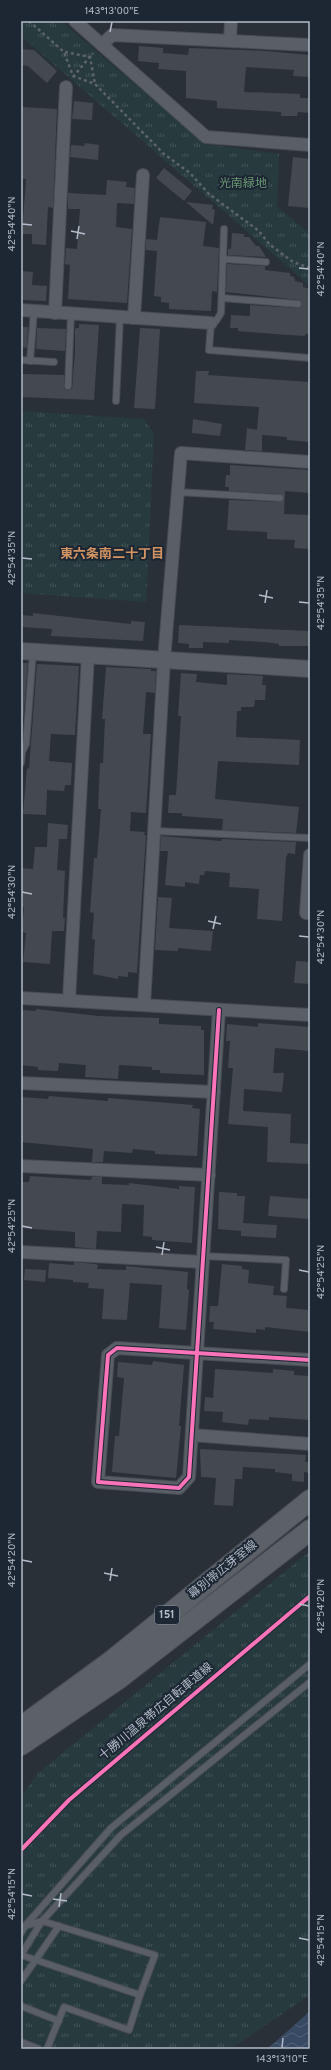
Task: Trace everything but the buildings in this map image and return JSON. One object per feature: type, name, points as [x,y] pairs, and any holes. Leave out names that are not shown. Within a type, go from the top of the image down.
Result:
[{"type":"main road","name":"幕別帯広芽室線","points":[[21,1726],[110,1662],[310,1500]]},
{"type":"main road","name":"幕別帯広芽室線","points":[[21,1745],[117,1680],[310,1530]]},
{"type":"street","points":[[76,21],[206,137],[310,145]]},
{"type":"street","points":[[230,40],[231,21]]},
{"type":"street","points":[[102,45],[112,35],[310,45]]},
{"type":"street","points":[[55,313],[69,82]]},
{"type":"street","points":[[134,318],[143,175]]},
{"type":"street","points":[[21,310],[211,323]]},
{"type":"street","points":[[144,1005],[164,660],[181,453],[310,462]]},
{"type":"street","points":[[27,652],[310,669]]},
{"type":"street","points":[[69,1000],[88,655]]},
{"type":"street","points":[[310,855],[306,913],[310,913]]},
{"type":"street","points":[[21,998],[310,1015]]},
{"type":"street","points":[[219,1010],[209,1175],[203,1259],[197,1353],[192,1436],[189,1477],[179,1488],[98,1482],[108,1355],[117,1348],[197,1353],[310,1360]]},
{"type":"street","points":[[21,1084],[214,1092]]},
{"type":"street","points":[[21,1166],[209,1175]]},
{"type":"street","points":[[21,1252],[203,1259]]},
{"type":"street","points":[[192,1436],[310,1444]]},
{"type":"lane","points":[[224,228],[221,313],[216,321],[211,323],[209,350],[310,358]]},
{"type":"lane","points":[[223,259],[266,262]]},
{"type":"lane","points":[[222,298],[298,304]]},
{"type":"lane","points":[[30,361],[34,311]]},
{"type":"lane","points":[[68,386],[71,314]]},
{"type":"lane","points":[[116,401],[120,317]]},
{"type":"lane","points":[[21,360],[54,362]]},
{"type":"lane","points":[[178,492],[280,498]]},
{"type":"lane","points":[[21,763],[22,752],[26,744],[27,652]]},
{"type":"lane","points":[[155,830],[310,838]]},
{"type":"lane","points":[[203,1259],[286,1260],[284,1289]]},
{"type":"lane","points":[[21,1933],[25,1926],[110,1828],[310,1664]]},
{"type":"lane","points":[[140,1995],[21,1955],[42,1921],[121,1835],[310,1682]]},
{"type":"lane","points":[[25,1926],[42,1921],[155,1955],[129,2030],[64,2007],[47,2049]]},
{"type":"lane","points":[[21,1981],[59,1926]]},
{"type":"lane","points":[[21,2006],[59,2021]]},
{"type":"lane","points":[[21,2042],[39,2049]]},
{"type":"path","points":[[29,21],[64,52],[90,57]]},
{"type":"path","points":[[69,82],[102,45]]},
{"type":"path","points":[[64,52],[69,82]]},
{"type":"path","points":[[90,57],[94,84],[164,154],[190,173],[209,194],[259,231],[269,244],[293,262],[310,268]]},
{"type":"path","points":[[69,82],[94,84]]},
{"type":"green space","name":"光南緑地","points":[[21,21],[61,21],[205,144],[279,154],[277,206],[310,234],[310,286],[21,36]]},
{"type":"green space","points":[[21,411],[144,419],[154,434],[146,602],[21,593]]},
{"type":"green space","points":[[310,1551],[310,1995],[231,2049],[21,2049],[21,1797],[38,1773]]},
{"type":"water","points":[[310,2011],[310,2049],[267,2049],[272,2045]]},
{"type":"cycle path","points":[[219,1010],[189,1477],[179,1488],[98,1482],[108,1355],[117,1348],[310,1360]]},
{"type":"cycle path","name":"十勝川温泉帯広自転車道線","points":[[21,1850],[69,1800],[310,1596]]},
{"type":"district","name":"東六条南二十丁目","points":[[112,555]]}]
